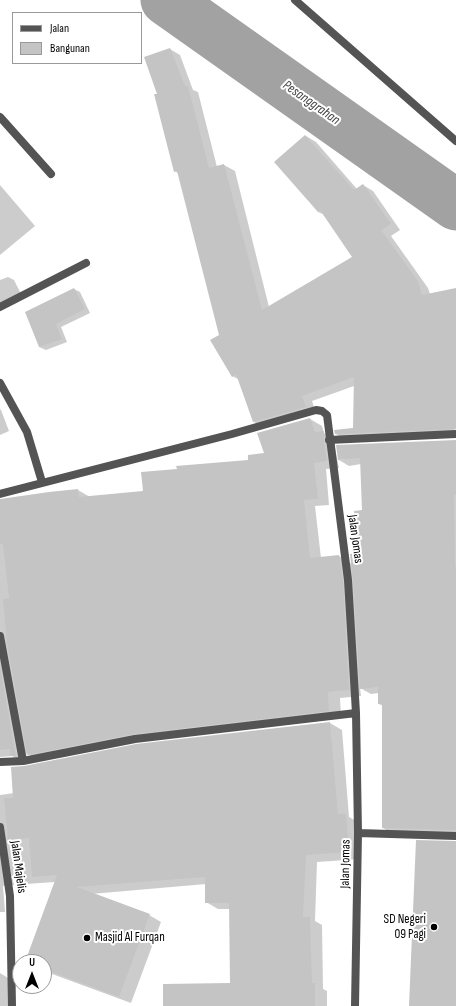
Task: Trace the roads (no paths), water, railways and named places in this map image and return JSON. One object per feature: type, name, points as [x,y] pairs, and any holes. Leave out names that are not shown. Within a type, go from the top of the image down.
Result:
[{"type":"street","points":[[295,0],[456,141]]},
{"type":"street","points":[[0,117],[51,174]]},
{"type":"street","points":[[0,307],[86,263]]},
{"type":"street","points":[[0,383],[27,432],[42,482]]},
{"type":"street","name":"Jalan Jomas","points":[[0,494],[232,434],[316,410],[322,411],[327,415],[348,580],[356,713],[358,833],[355,1006]]},
{"type":"street","points":[[329,440],[456,434]]},
{"type":"street","points":[[0,636],[23,761]]},
{"type":"street","points":[[0,762],[23,761],[135,739],[356,713]]},
{"type":"street","name":"Jalan Majelis","points":[[0,828],[10,896],[12,1006]]},
{"type":"street","points":[[358,833],[456,836]]},
{"type":"waterway","name":"Pesanggrahan","points":[[166,0],[456,205]]},
{"type":"place","name":"SD Negeri 09 Pagi","points":[[434,927]]},
{"type":"place","name":"Masjid Al Furqan","points":[[87,938]]}]
